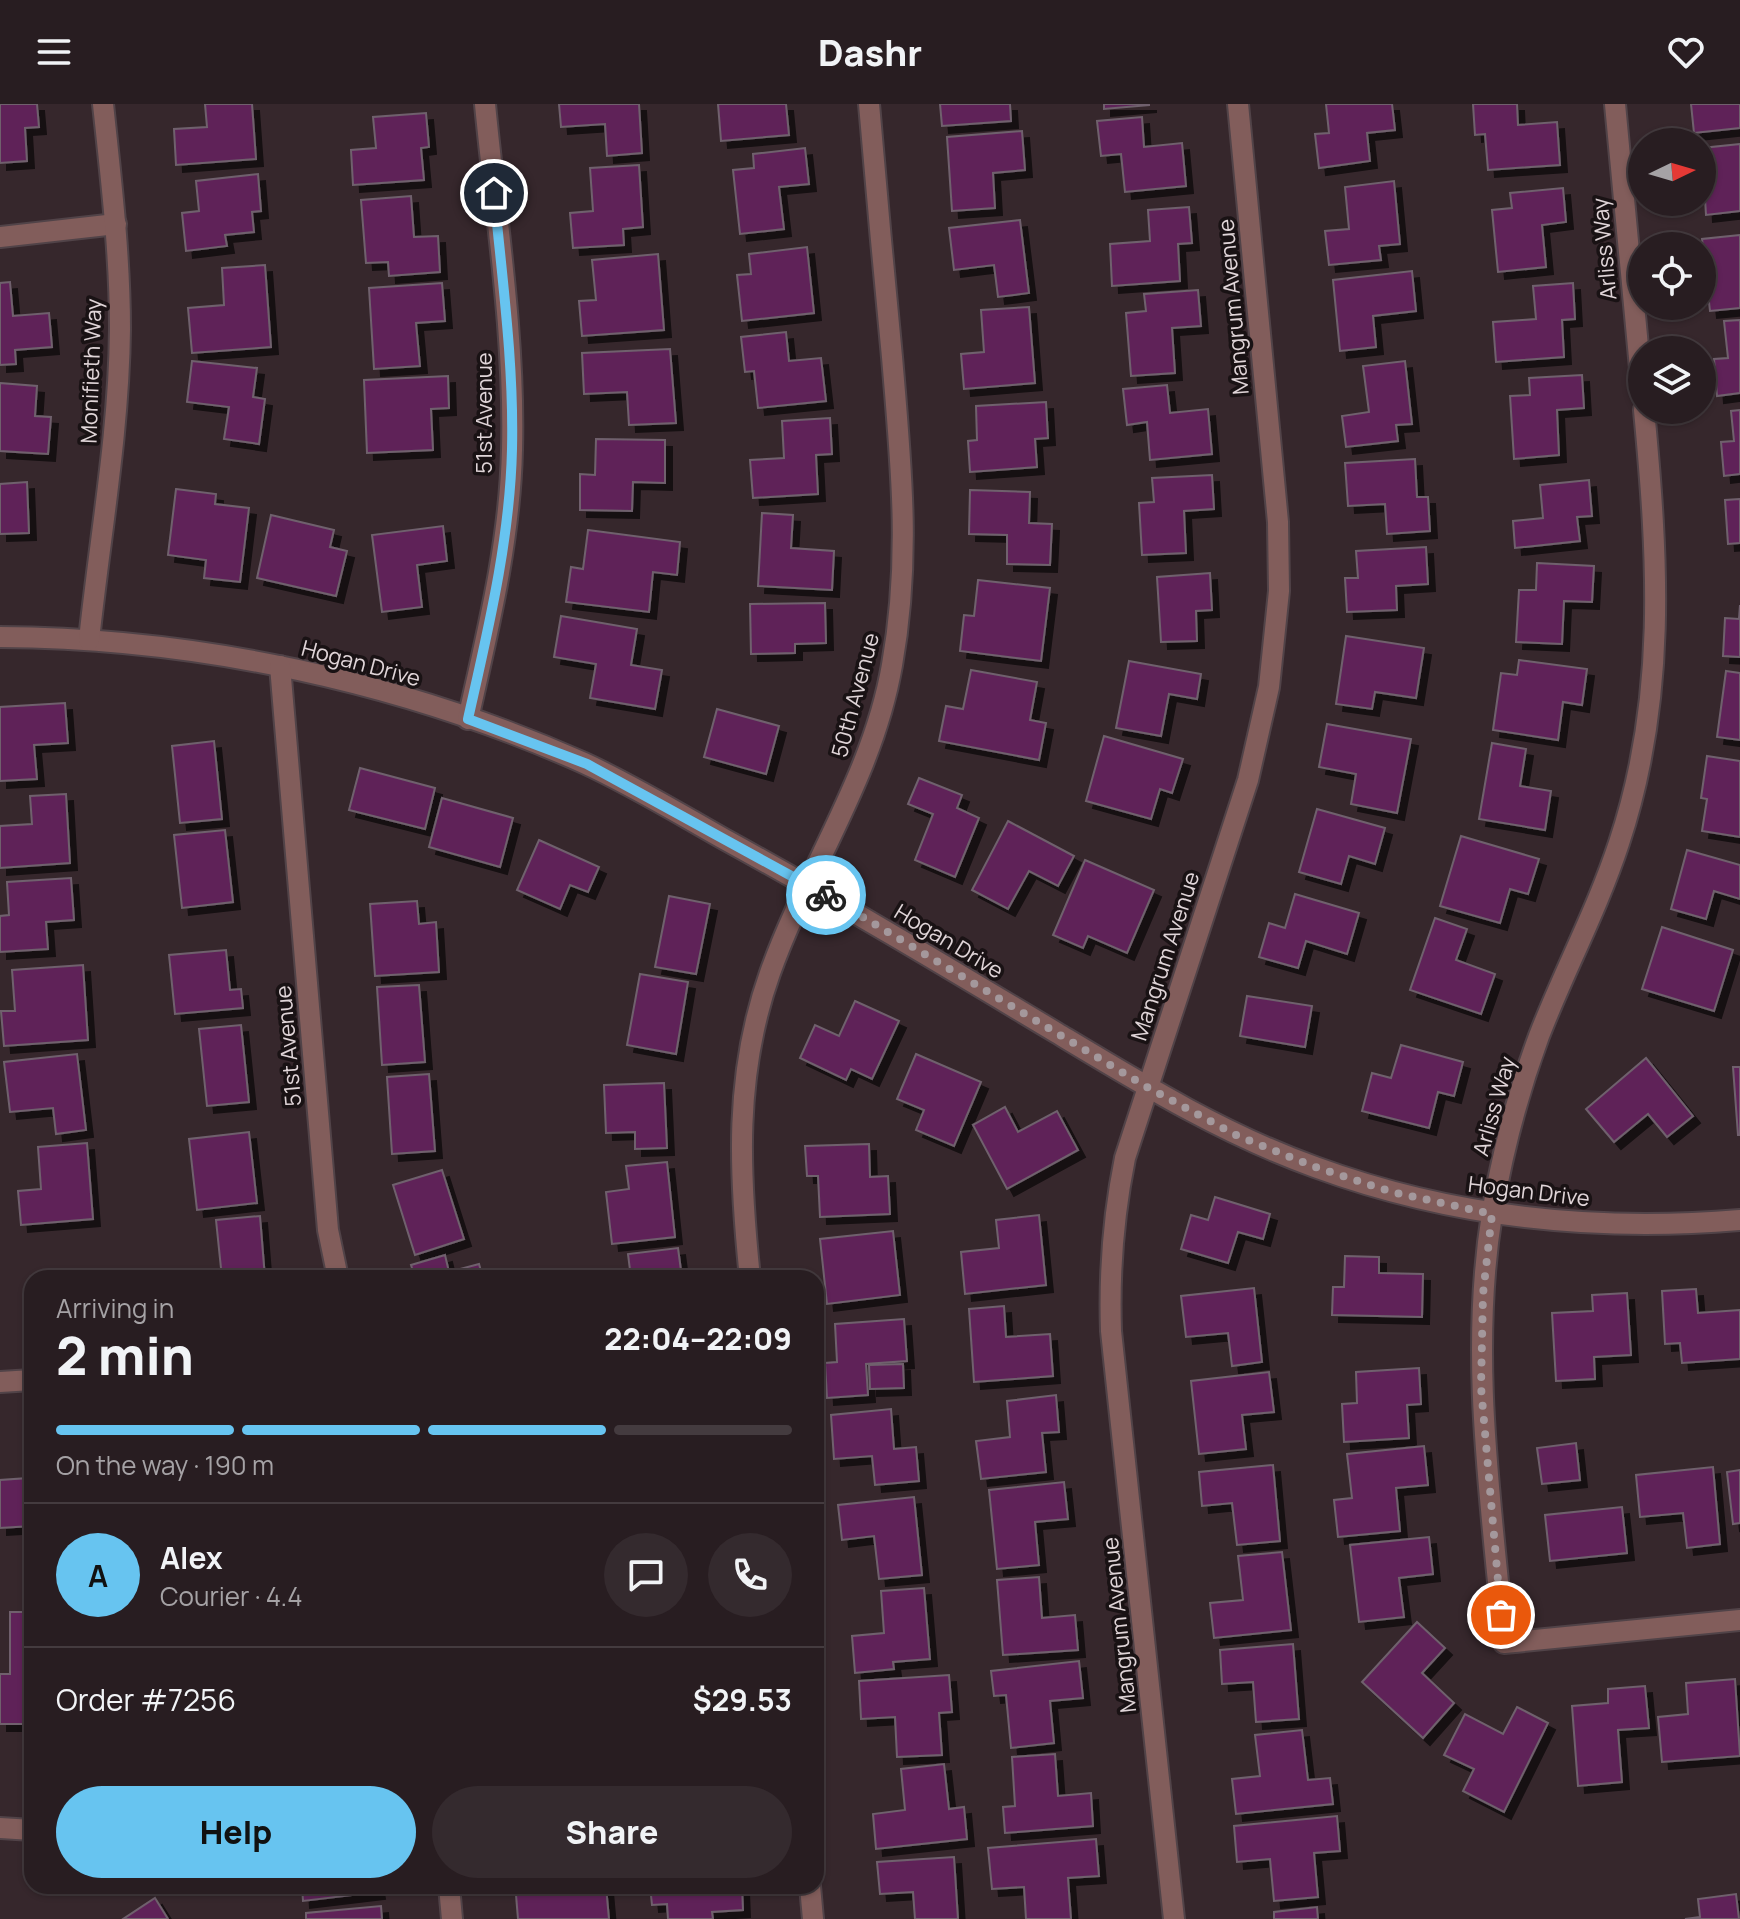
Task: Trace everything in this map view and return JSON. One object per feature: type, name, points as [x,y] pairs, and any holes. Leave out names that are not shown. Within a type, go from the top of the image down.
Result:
[{"type":"street","name":"Monifieth Way","points":[[89,640],[114,436],[120,330],[116,224],[103,104]]},
{"type":"street","name":"51st Avenue","points":[[468,719],[504,546],[512,451],[511,371],[485,104]]},
{"type":"street","name":"50th Avenue","points":[[749,1270],[740,1161],[745,1064],[771,971],[870,746],[892,668],[903,588],[905,507],[869,104]]},
{"type":"street","name":"Mangrum Avenue","points":[[1174,1919],[1109,1280],[1113,1219],[1125,1158],[1248,780],[1269,687],[1279,591],[1278,522],[1238,104]]},
{"type":"street","name":"Arliss Way","points":[[1615,104],[1637,336]]},
{"type":"street","points":[[0,237],[116,224]]},
{"type":"street","name":"Arliss Way","points":[[1645,424],[1657,542],[1657,618],[1651,693],[1639,767],[1620,839],[1595,910],[1540,1036],[1511,1125],[1492,1214],[1483,1294],[1481,1387],[1504,1643],[1740,1620]]},
{"type":"street","name":"Hogan Drive","points":[[0,637],[89,640],[280,666],[379,690],[468,719],[587,764],[809,886],[1147,1087],[1238,1136],[1315,1167],[1392,1192],[1492,1214],[1587,1224],[1686,1224],[1740,1220]]},
{"type":"street","name":"51st Avenue","points":[[280,666],[328,1230],[336,1270]]},
{"type":"street","points":[[0,1382],[24,1380]]},
{"type":"street","points":[[0,1828],[24,1830]]},
{"type":"street","points":[[450,1894],[452,1919]]},
{"type":"street","points":[[811,1894],[813,1919]]},
{"type":"building","points":[[0,104],[37,104],[39,127],[25,128],[27,161],[0,163]]},
{"type":"building","points":[[205,104],[252,104],[256,159],[176,165],[174,129],[207,127]]},
{"type":"building","points":[[559,104],[639,104],[642,153],[607,156],[605,124],[561,127]]},
{"type":"building","points":[[718,104],[786,104],[789,135],[721,141]]},
{"type":"building","points":[[940,104],[1010,104],[1011,121],[942,126]]},
{"type":"building","points":[[1104,104],[1149,104],[1149,105],[1104,109]]},
{"type":"building","points":[[1326,104],[1392,104],[1395,130],[1367,133],[1370,161],[1319,168],[1315,134],[1329,133]]},
{"type":"building","points":[[1473,104],[1517,104],[1518,125],[1557,122],[1560,165],[1488,170],[1485,134],[1475,135]]},
{"type":"building","points":[[1691,104],[1740,104],[1740,128],[1716,131],[1716,128],[1693,128]]},
{"type":"building","points":[[426,113],[429,147],[421,148],[424,180],[353,185],[351,150],[376,148],[373,117]]},
{"type":"building","points":[[1142,117],[1144,147],[1182,143],[1186,186],[1125,192],[1121,154],[1101,156],[1097,121]]},
{"type":"building","points":[[1022,131],[1025,170],[993,173],[995,208],[952,211],[947,137]]},
{"type":"building","points":[[1740,144],[1740,211],[1716,214],[1716,147]]},
{"type":"building","points":[[805,148],[809,184],[779,187],[784,229],[740,234],[733,170],[754,168],[753,154]]},
{"type":"building","points":[[639,165],[643,227],[623,229],[624,245],[573,248],[570,213],[593,211],[590,168]]},
{"type":"building","points":[[258,174],[261,211],[252,212],[254,232],[225,235],[227,246],[186,251],[182,213],[199,211],[196,181]]},
{"type":"building","points":[[1394,181],[1400,244],[1379,246],[1381,260],[1329,265],[1325,231],[1349,229],[1345,187]]},
{"type":"building","points":[[1563,188],[1566,222],[1542,225],[1546,267],[1498,272],[1492,210],[1512,208],[1510,193]]},
{"type":"building","points":[[411,196],[414,237],[438,236],[440,272],[389,276],[388,262],[366,263],[361,200]]},
{"type":"building","points":[[1189,207],[1192,243],[1178,244],[1180,281],[1112,286],[1110,244],[1150,241],[1148,210]]},
{"type":"building","points":[[1020,220],[1029,293],[998,297],[994,265],[954,270],[949,228]]},
{"type":"building","points":[[1740,235],[1740,308],[1716,310],[1716,238]]},
{"type":"building","points":[[807,247],[814,313],[742,321],[737,275],[751,274],[749,254]]},
{"type":"building","points":[[658,254],[664,330],[582,336],[579,301],[596,300],[592,260]]},
{"type":"building","points":[[265,265],[271,347],[192,353],[188,308],[224,305],[222,268]]},
{"type":"building","points":[[1412,271],[1416,311],[1373,316],[1376,347],[1340,351],[1333,280]]},
{"type":"building","points":[[10,282],[13,316],[49,313],[52,347],[15,350],[16,364],[0,365],[0,283]]},
{"type":"building","points":[[442,283],[445,321],[416,323],[420,366],[374,369],[369,288]]},
{"type":"building","points":[[1573,283],[1575,319],[1562,320],[1564,357],[1496,362],[1493,322],[1536,319],[1533,286]]},
{"type":"building","points":[[1198,290],[1201,326],[1172,328],[1175,373],[1131,376],[1126,313],[1146,311],[1144,294]]},
{"type":"building","points":[[1029,307],[1035,383],[964,389],[961,354],[984,352],[981,310]]},
{"type":"building","points":[[1740,320],[1740,393],[1717,396],[1716,359],[1728,358],[1724,321]]},
{"type":"building","points":[[786,332],[789,361],[821,358],[826,401],[758,408],[754,371],[745,372],[741,337]]},
{"type":"building","points":[[670,349],[676,423],[629,425],[627,392],[584,394],[582,353]]},
{"type":"building","points":[[192,361],[257,368],[253,397],[265,399],[259,444],[224,439],[229,407],[187,402]]},
{"type":"building","points":[[1405,361],[1412,424],[1396,425],[1398,441],[1346,447],[1342,416],[1369,412],[1363,366]]},
{"type":"building","points":[[1582,375],[1584,408],[1557,410],[1559,455],[1514,459],[1510,396],[1530,395],[1529,378]]},
{"type":"building","points":[[448,376],[449,408],[431,409],[433,450],[367,453],[364,380]]},
{"type":"building","points":[[0,383],[37,386],[35,416],[51,417],[48,454],[0,451]]},
{"type":"building","points":[[1167,385],[1170,413],[1208,409],[1212,454],[1150,460],[1147,422],[1127,425],[1123,389]]},
{"type":"building","points":[[1046,402],[1048,438],[1035,439],[1037,467],[970,472],[968,441],[977,440],[976,406]]},
{"type":"building","points":[[1740,410],[1740,474],[1724,476],[1721,442],[1734,441],[1731,411]]},
{"type":"building","points":[[830,418],[832,454],[816,455],[818,494],[753,498],[750,460],[784,458],[782,421]]},
{"type":"building","points":[[596,439],[665,440],[665,483],[633,482],[632,511],[580,510],[580,474],[595,475]]},
{"type":"building","points":[[1415,459],[1417,497],[1428,497],[1430,531],[1387,534],[1385,504],[1348,506],[1345,463]]},
{"type":"building","points":[[1212,475],[1214,509],[1184,511],[1186,553],[1142,555],[1139,503],[1154,502],[1152,478]]},
{"type":"building","points":[[1589,480],[1592,516],[1577,517],[1580,541],[1515,548],[1513,521],[1543,518],[1540,485]]},
{"type":"building","points":[[27,482],[29,533],[0,534],[0,484]]},
{"type":"building","points":[[176,489],[216,494],[215,504],[249,508],[240,582],[204,578],[206,560],[168,555]]},
{"type":"building","points":[[970,490],[1030,492],[1029,523],[1052,524],[1050,565],[1007,564],[1007,535],[969,534]]},
{"type":"building","points":[[1740,499],[1740,543],[1728,544],[1725,500]]},
{"type":"building","points":[[762,513],[793,515],[791,548],[834,551],[832,590],[758,586]]},
{"type":"building","points":[[271,515],[334,530],[330,547],[347,551],[336,596],[257,578]]},
{"type":"building","points":[[443,526],[447,561],[417,565],[422,607],[382,612],[372,535]]},
{"type":"building","points":[[588,530],[680,542],[677,575],[653,572],[649,612],[566,602],[571,567],[583,569]]},
{"type":"building","points":[[1426,547],[1428,584],[1396,586],[1397,610],[1347,612],[1345,578],[1358,578],[1356,551]]},
{"type":"building","points":[[1537,563],[1594,566],[1592,602],[1564,601],[1562,644],[1516,642],[1519,590],[1536,590]]},
{"type":"building","points":[[1210,573],[1212,610],[1196,611],[1197,641],[1161,642],[1157,577]]},
{"type":"building","points":[[978,580],[1050,588],[1041,661],[960,651],[964,615],[974,616]]},
{"type":"building","points":[[825,603],[826,643],[795,644],[795,653],[751,654],[750,604]]},
{"type":"building","points":[[1740,605],[1740,657],[1723,656],[1725,618],[1739,619]]},
{"type":"building","points":[[561,616],[637,629],[631,665],[662,670],[655,709],[590,698],[596,664],[554,657]]},
{"type":"building","points":[[1346,636],[1424,648],[1416,698],[1375,692],[1372,709],[1336,704]]},
{"type":"building","points":[[1519,660],[1587,669],[1582,705],[1563,702],[1558,740],[1493,730],[1501,673],[1517,675]]},
{"type":"building","points":[[1129,661],[1201,674],[1197,699],[1169,694],[1161,736],[1116,728]]},
{"type":"building","points":[[971,670],[1037,682],[1030,720],[1046,723],[1039,760],[939,741],[946,706],[963,709]]},
{"type":"building","points":[[1726,671],[1740,673],[1740,740],[1717,737]]},
{"type":"building","points":[[65,703],[68,743],[34,745],[37,779],[0,781],[0,707]]},
{"type":"building","points":[[717,709],[779,726],[766,774],[704,757]]},
{"type":"building","points":[[1327,724],[1411,739],[1397,813],[1351,804],[1356,774],[1319,767]]},
{"type":"building","points":[[1104,736],[1183,759],[1172,793],[1160,789],[1151,819],[1086,801]]},
{"type":"building","points":[[214,741],[222,819],[180,823],[172,746]]},
{"type":"building","points":[[1492,743],[1526,749],[1520,786],[1551,791],[1545,830],[1479,819]]},
{"type":"building","points":[[1707,756],[1740,761],[1740,837],[1702,831],[1707,799],[1701,798]]},
{"type":"building","points":[[360,768],[435,788],[425,829],[349,810]]},
{"type":"building","points":[[919,778],[962,795],[957,808],[979,818],[955,877],[915,860],[933,814],[908,804]]},
{"type":"building","points":[[66,794],[70,863],[0,868],[0,826],[32,824],[30,796]]},
{"type":"building","points":[[442,798],[513,818],[500,867],[429,847]]},
{"type":"building","points":[[1317,809],[1385,828],[1375,864],[1349,856],[1341,884],[1299,872]]},
{"type":"building","points":[[1008,821],[1074,856],[1058,886],[1029,871],[1008,909],[972,890]]},
{"type":"building","points":[[225,830],[233,902],[182,908],[174,835]]},
{"type":"building","points":[[1461,836],[1539,859],[1528,894],[1510,889],[1500,923],[1440,906]]},
{"type":"building","points":[[539,840],[599,867],[588,892],[570,885],[560,909],[517,890]]},
{"type":"building","points":[[1687,850],[1740,865],[1740,899],[1714,891],[1706,919],[1671,909]]},
{"type":"building","points":[[1085,860],[1154,890],[1127,953],[1088,936],[1083,948],[1053,935]]},
{"type":"building","points":[[71,878],[74,920],[46,922],[48,949],[0,952],[0,916],[9,915],[7,882]]},
{"type":"building","points":[[1295,894],[1359,913],[1347,954],[1306,941],[1298,968],[1259,957],[1269,923],[1285,928]]},
{"type":"building","points":[[669,896],[710,904],[696,974],[655,967]]},
{"type":"building","points":[[417,901],[419,924],[436,922],[439,972],[375,976],[370,904]]},
{"type":"building","points":[[1435,918],[1467,929],[1456,960],[1495,974],[1481,1014],[1410,990]]},
{"type":"building","points":[[1662,927],[1733,950],[1714,1011],[1642,989]]},
{"type":"building","points":[[226,950],[230,990],[241,989],[243,1008],[175,1014],[169,955]]},
{"type":"building","points":[[83,965],[88,1040],[4,1046],[1,1011],[15,1011],[12,970]]},
{"type":"building","points":[[640,974],[688,982],[676,1054],[627,1045]]},
{"type":"building","points":[[419,985],[425,1062],[382,1065],[377,987]]},
{"type":"building","points":[[1247,996],[1312,1006],[1305,1047],[1240,1036]]},
{"type":"building","points":[[855,1001],[899,1021],[872,1079],[851,1069],[846,1080],[800,1058],[815,1025],[839,1036]]},
{"type":"building","points":[[241,1025],[249,1102],[207,1106],[199,1029]]},
{"type":"building","points":[[1401,1045],[1463,1062],[1454,1096],[1438,1092],[1429,1128],[1362,1111],[1372,1073],[1391,1078]]},
{"type":"building","points":[[77,1054],[86,1130],[56,1134],[53,1108],[10,1112],[4,1062]]},
{"type":"building","points":[[916,1054],[981,1082],[954,1146],[916,1130],[924,1110],[897,1099]]},
{"type":"building","points":[[1646,1058],[1693,1116],[1667,1137],[1648,1114],[1614,1142],[1586,1109]]},
{"type":"building","points":[[1733,1067],[1740,1067],[1740,1135],[1738,1135]]},
{"type":"building","points":[[429,1074],[435,1151],[392,1154],[387,1077]]},
{"type":"building","points":[[664,1083],[667,1148],[635,1149],[635,1132],[606,1133],[604,1085]]},
{"type":"building","points":[[1005,1107],[1018,1132],[1057,1111],[1078,1150],[1007,1189],[973,1125]]},
{"type":"building","points":[[249,1132],[257,1203],[197,1210],[189,1139]]},
{"type":"building","points":[[87,1143],[93,1219],[21,1225],[18,1191],[41,1189],[38,1147]]},
{"type":"building","points":[[869,1144],[870,1177],[888,1176],[890,1214],[820,1217],[818,1176],[807,1176],[805,1146]]},
{"type":"building","points":[[667,1162],[675,1237],[612,1244],[606,1192],[629,1189],[626,1166]]},
{"type":"building","points":[[442,1170],[464,1239],[415,1255],[393,1185]]},
{"type":"building","points":[[1215,1197],[1270,1214],[1263,1239],[1238,1232],[1228,1263],[1181,1249],[1191,1215],[1208,1220]]},
{"type":"building","points":[[1039,1215],[1046,1285],[965,1294],[961,1252],[999,1248],[996,1220]]},
{"type":"building","points":[[260,1216],[264,1270],[221,1270],[216,1220]]},
{"type":"building","points":[[893,1231],[900,1295],[827,1304],[820,1239]]},
{"type":"building","points":[[678,1248],[681,1270],[630,1270],[628,1254]]},
{"type":"building","points":[[445,1255],[449,1270],[413,1270],[411,1265]]},
{"type":"building","points":[[1345,1256],[1379,1257],[1379,1273],[1423,1274],[1422,1317],[1332,1315],[1333,1287],[1344,1287]]},
{"type":"building","points":[[479,1264],[481,1270],[456,1270]]},
{"type":"building","points":[[1254,1288],[1262,1362],[1232,1366],[1228,1333],[1186,1337],[1181,1296]]},
{"type":"building","points":[[1696,1289],[1698,1313],[1740,1310],[1740,1359],[1682,1363],[1680,1343],[1665,1344],[1662,1291]]},
{"type":"building","points":[[1627,1293],[1631,1355],[1594,1357],[1595,1379],[1556,1381],[1552,1313],[1593,1311],[1592,1295]]},
{"type":"building","points":[[1004,1306],[1006,1337],[1050,1334],[1053,1376],[974,1382],[969,1309]]},
{"type":"building","points":[[904,1319],[907,1361],[866,1364],[868,1395],[827,1398],[825,1363],[837,1362],[835,1324]]},
{"type":"building","points":[[903,1364],[904,1388],[870,1389],[869,1365]]},
{"type":"building","points":[[1419,1368],[1421,1404],[1407,1405],[1409,1438],[1344,1442],[1342,1404],[1357,1403],[1356,1372]]},
{"type":"building","points":[[1269,1372],[1274,1412],[1242,1415],[1246,1449],[1199,1454],[1191,1381]]},
{"type":"building","points":[[1056,1395],[1059,1432],[1042,1433],[1046,1472],[981,1479],[976,1441],[1010,1437],[1007,1401]]},
{"type":"building","points":[[891,1409],[894,1449],[916,1447],[919,1481],[875,1485],[872,1456],[834,1459],[831,1415]]},
{"type":"building","points":[[1576,1443],[1580,1480],[1542,1484],[1537,1448]]},
{"type":"building","points":[[1424,1446],[1428,1485],[1396,1488],[1400,1531],[1338,1537],[1334,1500],[1352,1498],[1347,1454]]},
{"type":"building","points":[[1273,1465],[1280,1541],[1237,1545],[1232,1503],[1202,1506],[1199,1472]]},
{"type":"building","points":[[1713,1467],[1720,1544],[1687,1548],[1683,1513],[1640,1517],[1636,1475]]},
{"type":"building","points":[[1740,1470],[1740,1523],[1733,1524],[1727,1472]]},
{"type":"building","points":[[24,1478],[24,1526],[0,1528],[0,1480]]},
{"type":"building","points":[[1064,1482],[1068,1519],[1035,1522],[1039,1565],[997,1569],[989,1490]]},
{"type":"building","points":[[914,1497],[922,1575],[879,1579],[874,1536],[842,1540],[838,1505]]},
{"type":"building","points":[[1622,1507],[1627,1553],[1550,1561],[1545,1515]]},
{"type":"building","points":[[1429,1537],[1433,1574],[1399,1578],[1404,1617],[1359,1622],[1350,1545]]},
{"type":"building","points":[[1282,1552],[1291,1630],[1214,1638],[1210,1603],[1243,1600],[1238,1556]]},
{"type":"building","points":[[1039,1577],[1042,1618],[1075,1615],[1078,1650],[1003,1655],[997,1580]]},
{"type":"building","points":[[924,1588],[930,1659],[893,1662],[894,1669],[855,1673],[852,1636],[884,1633],[881,1591]]},
{"type":"building","points":[[10,1612],[24,1612],[24,1724],[0,1724],[0,1674],[10,1674]]},
{"type":"building","points":[[1417,1622],[1445,1648],[1422,1673],[1454,1703],[1423,1738],[1362,1682]]},
{"type":"building","points":[[1293,1644],[1299,1719],[1256,1722],[1253,1682],[1222,1684],[1220,1650]]},
{"type":"building","points":[[1079,1661],[1083,1698],[1050,1701],[1054,1743],[1011,1748],[1006,1695],[994,1696],[991,1671]]},
{"type":"building","points":[[949,1675],[952,1712],[939,1713],[942,1755],[897,1757],[895,1717],[861,1719],[859,1681]]},
{"type":"building","points":[[1735,1679],[1740,1756],[1662,1762],[1658,1717],[1688,1714],[1686,1683]]},
{"type":"building","points":[[1645,1686],[1649,1728],[1618,1730],[1622,1782],[1578,1786],[1572,1706],[1608,1703],[1608,1689]]},
{"type":"building","points":[[1517,1707],[1548,1723],[1504,1812],[1463,1791],[1474,1769],[1444,1755],[1465,1714],[1503,1734]]},
{"type":"building","points":[[1302,1730],[1308,1780],[1330,1778],[1333,1804],[1236,1814],[1232,1779],[1260,1776],[1255,1735]]},
{"type":"building","points":[[1055,1754],[1058,1796],[1091,1793],[1093,1826],[1005,1833],[1003,1807],[1015,1806],[1012,1757]]},
{"type":"building","points":[[944,1764],[949,1809],[964,1807],[967,1839],[876,1849],[873,1814],[905,1810],[901,1769]]},
{"type":"building","points":[[1337,1816],[1340,1851],[1314,1853],[1318,1897],[1274,1901],[1270,1859],[1237,1862],[1234,1826]]},
{"type":"building","points":[[1096,1839],[1099,1876],[1068,1878],[1071,1919],[1026,1919],[1024,1887],[992,1889],[988,1848]]},
{"type":"building","points":[[954,1857],[958,1919],[915,1919],[913,1892],[880,1894],[877,1862]]},
{"type":"building","points":[[303,1894],[361,1894],[303,1901]]},
{"type":"building","points":[[607,1894],[609,1919],[518,1919],[516,1895]]},
{"type":"building","points":[[651,1894],[742,1894],[743,1910],[712,1912],[713,1919],[668,1919],[667,1904],[652,1905]]},
{"type":"building","points":[[1736,1894],[1739,1919],[1685,1919],[1700,1917],[1698,1899]]},
{"type":"building","points":[[155,1898],[168,1919],[123,1919]]},
{"type":"building","points":[[381,1906],[382,1919],[306,1919],[306,1913]]},
{"type":"building","points":[[1317,1907],[1318,1919],[1274,1919],[1274,1912]]},
{"type":"way so far","points":[[826,895],[1147,1087],[1238,1136],[1315,1167],[1392,1192],[1492,1214],[1483,1294],[1481,1387],[1501,1615]]},
{"type":"route","points":[[494,193],[511,371],[512,451],[504,546],[468,719],[587,764],[826,895]]}]
